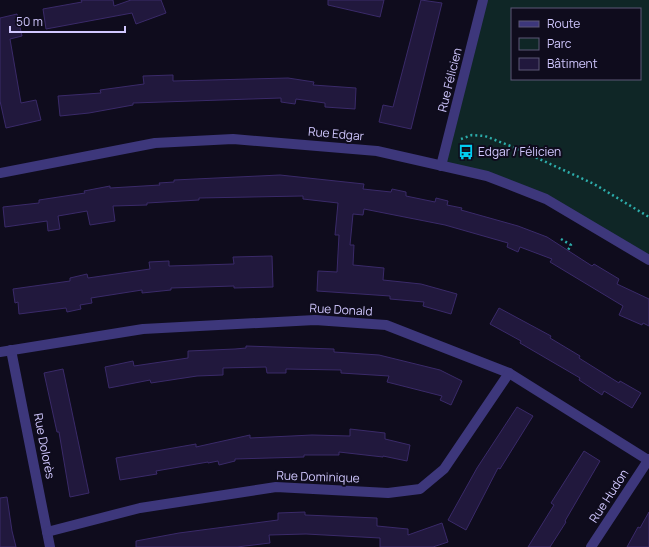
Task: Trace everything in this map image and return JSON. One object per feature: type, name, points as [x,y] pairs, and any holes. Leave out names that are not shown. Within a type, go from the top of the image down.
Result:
[{"type":"street","name":"Rue Félicien","points":[[441,166],[483,0]]},
{"type":"street","name":"Rue Edgar","points":[[0,173],[155,143],[233,139],[377,151],[487,176],[546,199],[649,260]]},
{"type":"street","name":"Rue Donald","points":[[0,352],[143,329],[315,320],[386,326],[510,373],[649,459]]},
{"type":"street","name":"Rue Dolorès","points":[[12,350],[50,547]]},
{"type":"street","name":"Rue Dominique","points":[[47,532],[140,508],[276,487],[388,493],[420,489],[444,469],[510,373]]},
{"type":"street","name":"Rue Hudon","points":[[592,547],[649,459]]},
{"type":"path","points":[[445,150],[463,138],[485,136],[542,159],[594,184],[649,217]]},
{"type":"path","points":[[561,239],[571,245],[568,250]]},
{"type":"green space","points":[[483,0],[649,0],[649,260],[546,199],[441,166]]},
{"type":"building","points":[[81,0],[113,0],[114,6],[131,0],[161,0],[166,13],[136,24],[132,13],[46,29],[43,9],[82,2]]},
{"type":"building","points":[[328,0],[384,0],[380,17],[328,5]]},
{"type":"building","points":[[421,0],[442,3],[411,129],[379,122],[383,105],[393,107]]},
{"type":"building","points":[[17,14],[22,36],[10,39],[21,103],[36,100],[41,120],[6,128],[0,101],[0,18]]},
{"type":"building","points":[[173,75],[173,81],[288,78],[314,82],[313,85],[356,88],[355,109],[325,107],[325,103],[296,99],[295,104],[281,102],[281,98],[133,103],[133,105],[89,113],[60,116],[58,96],[101,93],[100,90],[144,84],[143,76]]},
{"type":"building","points":[[280,175],[364,184],[363,189],[391,192],[392,189],[406,192],[406,196],[435,202],[436,198],[448,201],[447,205],[462,208],[461,210],[518,226],[547,237],[592,266],[594,264],[619,279],[617,284],[649,299],[649,326],[643,323],[642,325],[619,315],[623,306],[550,262],[552,259],[520,247],[518,252],[507,247],[508,243],[445,225],[364,209],[363,215],[353,214],[350,245],[354,245],[353,265],[384,268],[383,280],[421,284],[457,294],[451,314],[423,306],[424,302],[390,299],[390,296],[317,291],[318,271],[337,272],[339,235],[335,235],[338,203],[303,199],[303,196],[199,198],[199,200],[147,203],[147,205],[113,206],[115,221],[90,225],[87,211],[58,216],[60,229],[48,231],[47,221],[5,227],[3,207],[39,203],[39,200],[85,193],[84,191],[110,186],[110,188],[160,185],[159,183],[174,182],[174,180]]},
{"type":"building","points":[[272,256],[273,287],[234,288],[234,286],[171,288],[171,290],[142,293],[142,290],[91,298],[92,303],[80,305],[81,309],[67,312],[66,308],[19,314],[18,302],[15,303],[13,289],[70,281],[70,278],[87,274],[88,278],[150,269],[149,262],[169,261],[169,266],[234,264],[233,257]]},
{"type":"building","points":[[499,308],[551,336],[550,338],[580,356],[579,358],[619,383],[620,381],[641,393],[632,408],[604,391],[602,395],[579,380],[580,378],[520,343],[521,341],[490,324]]},
{"type":"building","points":[[246,346],[334,349],[334,352],[379,355],[440,370],[462,381],[451,405],[440,400],[442,396],[387,382],[389,376],[341,373],[341,370],[286,369],[286,373],[267,373],[266,367],[223,368],[223,375],[197,376],[151,383],[150,380],[109,388],[105,367],[133,361],[134,366],[188,358],[188,351],[235,349],[246,348]]},
{"type":"building","points":[[63,369],[89,493],[70,497],[59,432],[57,432],[44,373]]},
{"type":"building","points":[[517,407],[533,416],[500,469],[498,468],[466,530],[448,520],[477,468]]},
{"type":"building","points":[[350,429],[385,433],[385,439],[410,445],[407,461],[383,456],[339,452],[339,455],[304,455],[304,457],[235,459],[235,461],[219,465],[218,461],[208,462],[156,471],[157,474],[120,480],[116,458],[196,444],[196,447],[250,435],[250,438],[312,435],[350,436]]},
{"type":"building","points":[[584,451],[600,461],[565,521],[566,522],[550,547],[528,547],[554,505],[551,503]]},
{"type":"building","points":[[7,497],[16,547],[0,547],[0,498]]},
{"type":"building","points":[[305,512],[305,515],[377,518],[377,526],[408,529],[408,535],[442,523],[448,542],[433,547],[380,547],[380,538],[306,534],[269,535],[270,543],[237,547],[136,547],[136,541],[179,533],[278,520],[278,513]]},
{"type":"building","points":[[649,512],[649,547],[627,547],[638,527],[640,528]]},
{"type":"place","name":"Edgar / Félicien","points":[[466,152]]}]
